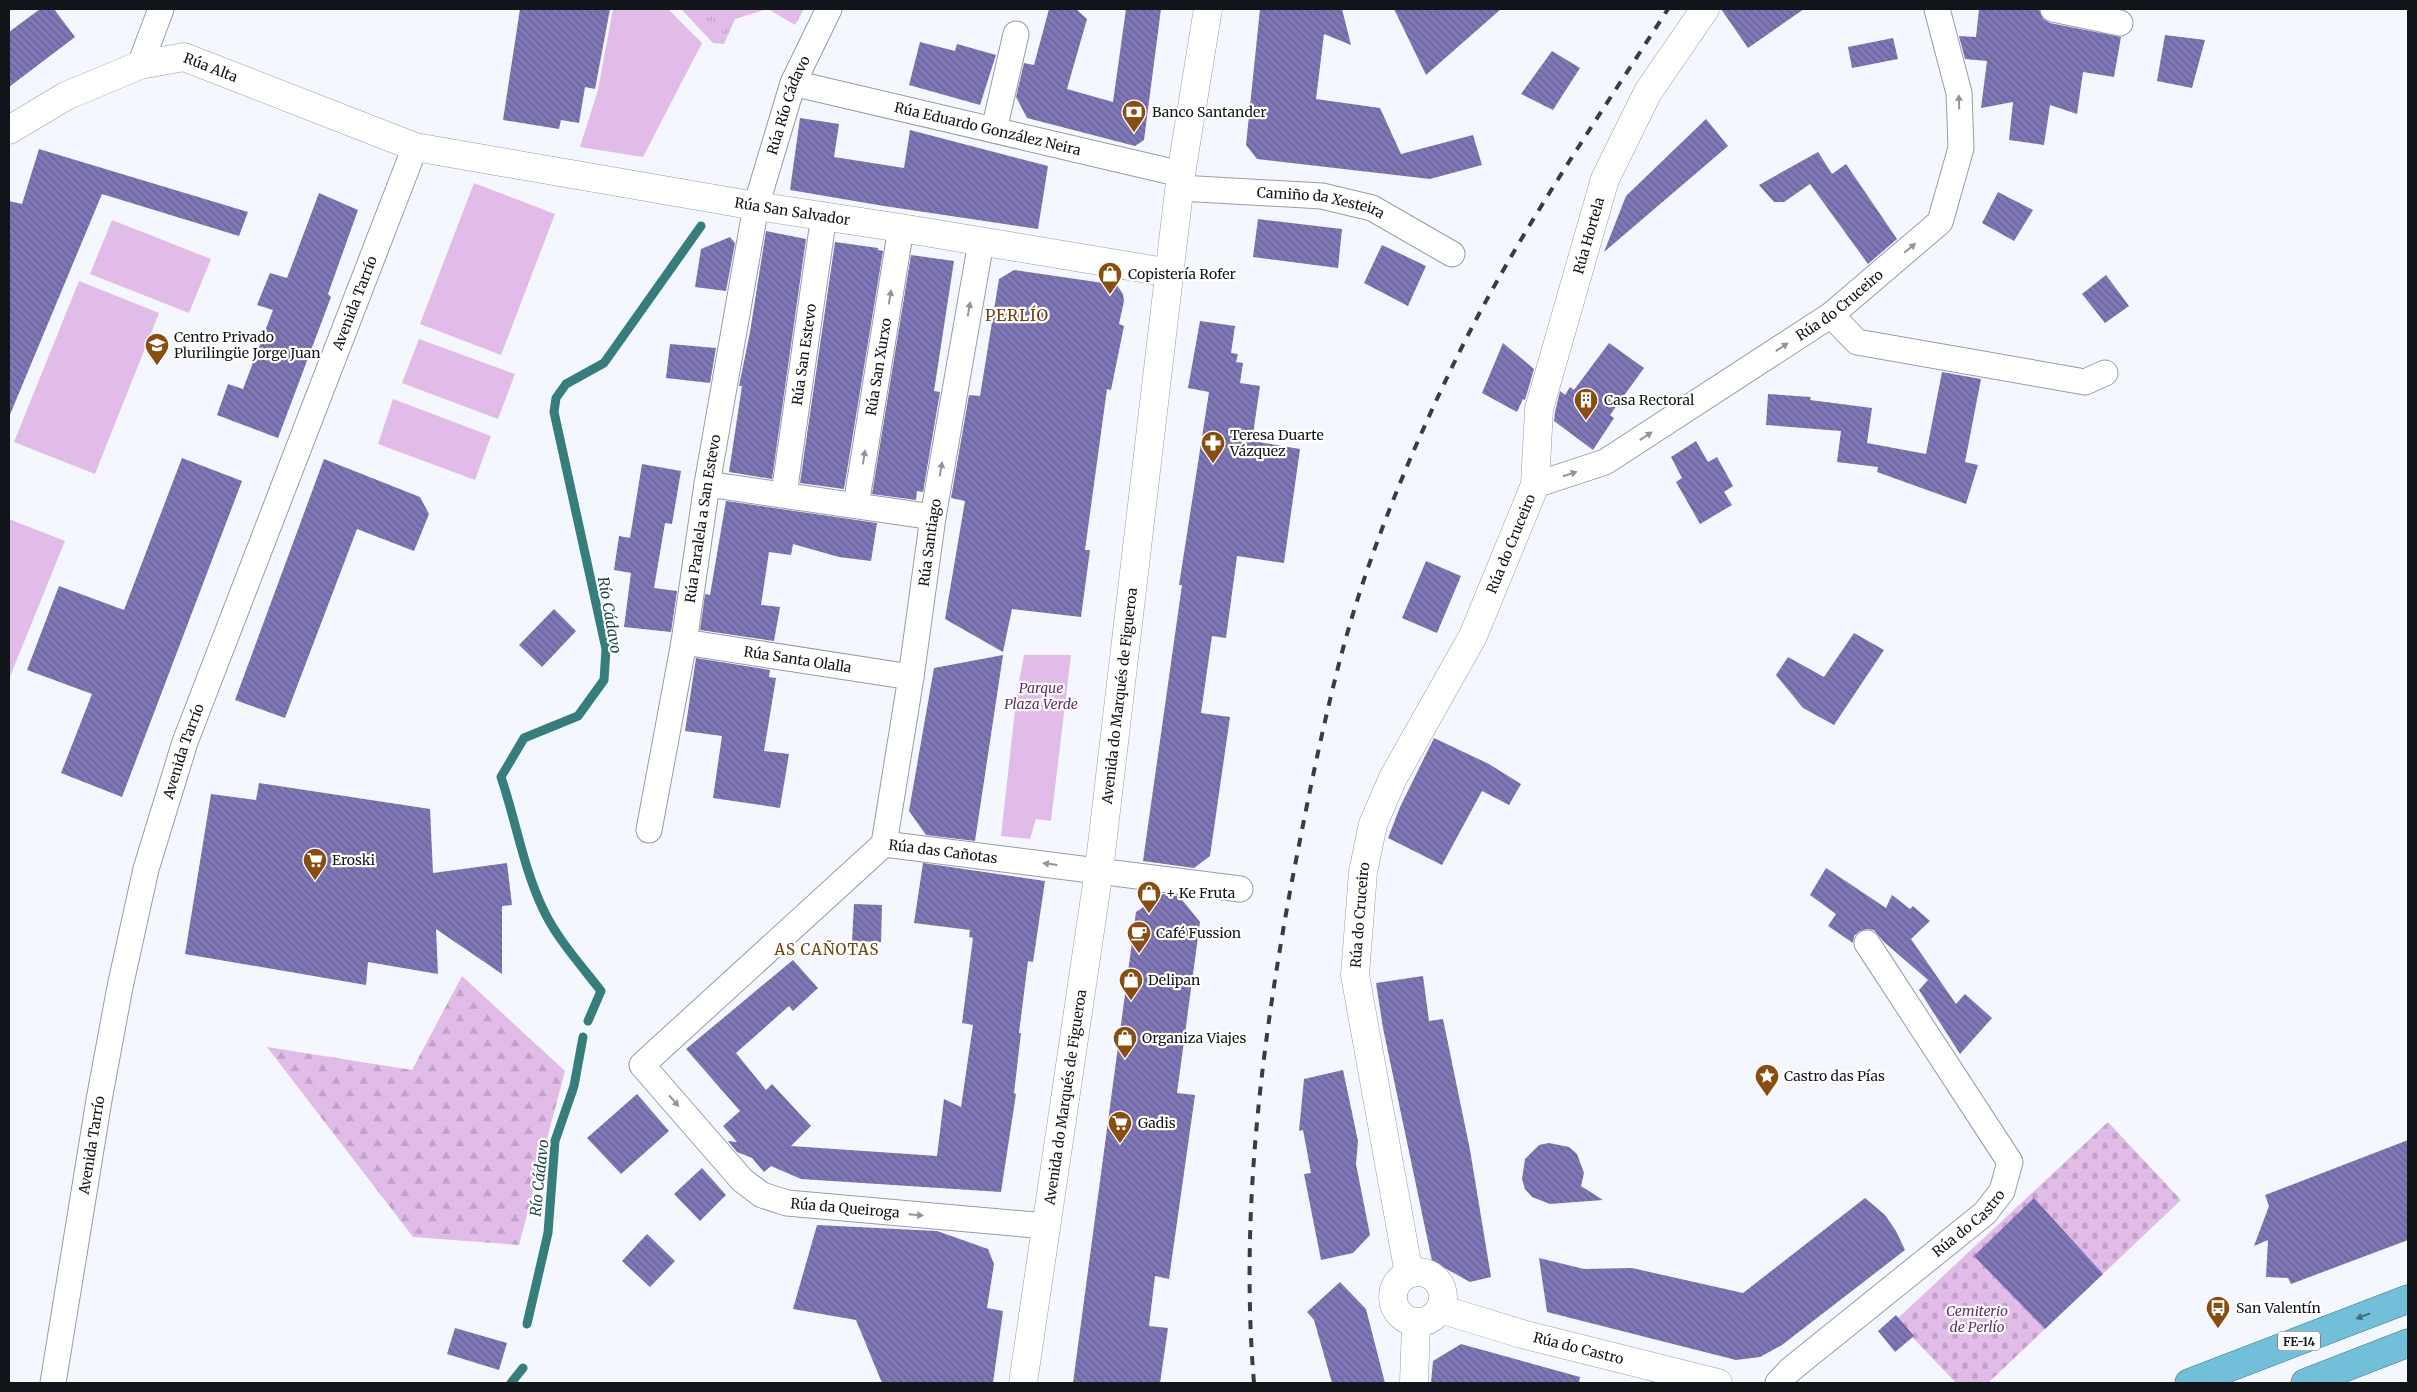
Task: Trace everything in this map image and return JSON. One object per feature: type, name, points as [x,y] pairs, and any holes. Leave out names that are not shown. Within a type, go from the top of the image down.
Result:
[{"type":"highway","name":"FE-14","points":[[2189,1383],[2408,1299]]},
{"type":"highway","points":[[2305,1383],[2408,1343]]},
{"type":"street","points":[[140,65],[160,9]]},
{"type":"street","name":"Rúa Río Cádavo","points":[[756,206],[793,83],[829,9]]},
{"type":"street","name":"Avenida do Marqués de Figueroa","points":[[1023,1383],[1099,870],[1181,181],[1208,9]]},
{"type":"street","name":"Rúa Hortela","points":[[1535,485],[1538,409],[1605,179],[1648,92],[1705,9]]},
{"type":"street","name":"Rúa do Cruceiro","points":[[1409,1274],[1355,975],[1363,872],[1373,824],[1393,778],[1473,636],[1535,485],[1605,462],[1831,315],[1940,222],[1961,148],[1959,93],[1937,9]]},
{"type":"street","points":[[2053,9],[2120,23]]},
{"type":"street","points":[[994,130],[1016,34]]},
{"type":"street","name":"Rúa Alta","points":[[9,130],[66,96],[140,65],[184,57],[415,147]]},
{"type":"street","name":"Rúa Eduardo González Neira","points":[[793,83],[994,130],[1181,181]]},
{"type":"street","name":"Rúa San Salvador","points":[[415,147],[756,206],[1170,273]]},
{"type":"street","name":"Avenida Tarrío","points":[[53,1383],[109,1043],[146,869],[185,742],[415,147]]},
{"type":"street","name":"Camiño da Xesteira","points":[[1181,181],[1322,196],[1372,208],[1452,254]]},
{"type":"street","name":"Rúa Paralela a San Estevo","points":[[649,830],[684,642],[707,484],[756,206]]},
{"type":"street","name":"Rúa San Estevo","points":[[784,494],[824,216]]},
{"type":"street","name":"Rúa San Xurxo","points":[[856,505],[901,228]]},
{"type":"street","name":"Rúa Santiago","points":[[884,844],[911,677],[933,518],[981,242]]},
{"type":"street","points":[[1831,315],[1857,342],[2086,382],[2105,373]]},
{"type":"street","points":[[707,484],[784,494],[933,518]]},
{"type":"street","name":"Rúa Santa Olalla","points":[[684,642],[911,677]]},
{"type":"street","name":"Rúa das Cañotas","points":[[642,1065],[884,844],[1240,889]]},
{"type":"street","name":"Rúa do Castro","points":[[1778,1383],[1790,1370],[1985,1212],[2002,1191],[2010,1162],[1866,943]]},
{"type":"street","name":"Rúa da Queiroga","points":[[642,1065],[742,1180],[762,1195],[787,1203],[1046,1226]]},
{"type":"street","points":[[1423,1272],[1435,1278],[1443,1293],[1440,1309],[1429,1320],[1416,1322],[1401,1316],[1393,1299],[1396,1286],[1409,1274],[1423,1272]]},
{"type":"street","name":"Rúa do Castro","points":[[1440,1309],[1522,1334],[1718,1383]]},
{"type":"street","points":[[1414,1383],[1416,1322]]},
{"type":"green space","points":[[613,9],[668,9],[702,43],[643,157],[580,147],[598,90]]},
{"type":"green space","points":[[681,9],[767,9],[735,19],[724,44],[713,43]]},
{"type":"green space","points":[[768,9],[804,9],[795,25]]},
{"type":"green space","points":[[474,183],[555,214],[501,355],[420,324]]},
{"type":"green space","points":[[112,220],[211,259],[189,313],[90,274]]},
{"type":"green space","points":[[79,281],[159,313],[95,474],[14,442]]},
{"type":"green space","points":[[419,339],[515,374],[498,419],[402,383]]},
{"type":"green space","points":[[393,399],[491,436],[475,480],[378,444]]},
{"type":"green space","points":[[9,519],[65,541],[9,679]]},
{"type":"green space","name":"Parque Plaza Verde","points":[[1024,655],[1071,655],[1051,821],[1036,819],[1030,839],[1001,836],[1017,692]]},
{"type":"green space","points":[[462,976],[565,1071],[519,1245],[413,1237],[267,1047],[412,1070]]},
{"type":"green space","name":"Cemiterio de Perlío","points":[[2108,1122],[2181,1200],[1988,1383],[1956,1383],[1896,1320]]},
{"type":"building","points":[[40,9],[54,9],[75,37],[9,87],[9,32]]},
{"type":"building","points":[[520,9],[610,9],[595,89],[585,87],[579,123],[561,120],[559,129],[503,120]]},
{"type":"building","points":[[1049,9],[1076,9],[1087,19],[1067,89],[1113,102],[1126,9],[1161,9],[1144,140],[1135,146],[1027,118],[1016,97],[1024,63],[1034,65]]},
{"type":"building","points":[[1260,9],[1342,9],[1351,45],[1324,34],[1316,99],[1380,108],[1401,154],[1473,135],[1482,165],[1430,179],[1257,159],[1246,145]]},
{"type":"building","points":[[1394,9],[1501,9],[1426,75]]},
{"type":"building","points":[[1721,9],[1804,9],[1748,48]]},
{"type":"building","points":[[1979,9],[2039,9],[2043,19],[2050,23],[2121,37],[2114,77],[2083,72],[2077,114],[2050,105],[2044,145],[2009,140],[2013,102],[1981,108],[1987,61],[1965,59],[1959,36],[1976,37]]},
{"type":"building","points":[[2165,35],[2205,40],[2192,88],[2157,81]]},
{"type":"building","points":[[1893,38],[1898,59],[1852,68],[1848,47]]},
{"type":"building","points":[[920,42],[955,51],[957,44],[996,55],[980,105],[909,85]]},
{"type":"building","points":[[1552,51],[1580,68],[1553,110],[1521,94]]},
{"type":"building","points":[[800,118],[839,124],[834,157],[904,168],[910,130],[1048,166],[1038,229],[790,190]]},
{"type":"building","points":[[1706,119],[1728,146],[1604,252],[1626,196]]},
{"type":"building","points":[[39,149],[248,212],[239,236],[102,194],[9,417],[9,201],[22,204]]},
{"type":"building","points":[[1818,152],[1832,174],[1846,164],[1897,239],[1868,264],[1810,184],[1784,202],[1774,202],[1759,185]]},
{"type":"building","points":[[1998,192],[2033,210],[2014,241],[1982,223]]},
{"type":"building","points":[[319,193],[358,210],[328,294],[331,297],[278,438],[217,415],[228,384],[243,389],[273,310],[257,305],[270,273],[287,278]]},
{"type":"building","points":[[1258,219],[1342,229],[1338,268],[1253,257]]},
{"type":"building","points":[[766,231],[806,239],[772,479],[729,472],[742,386],[739,386],[750,332]]},
{"type":"building","points":[[730,237],[735,243],[726,291],[695,287],[701,249]]},
{"type":"building","points":[[835,242],[878,248],[878,250],[883,251],[844,489],[800,483]]},
{"type":"building","points":[[1382,245],[1426,266],[1408,306],[1364,283]]},
{"type":"building","points":[[911,255],[954,261],[934,391],[940,392],[923,492],[917,491],[916,500],[872,494]]},
{"type":"building","points":[[1014,270],[1117,285],[1123,294],[1124,301],[1119,324],[1124,326],[1111,390],[1107,389],[1085,550],[1090,550],[1081,617],[1012,609],[1003,652],[945,619],[965,501],[951,498],[969,395],[980,396],[999,279]]},
{"type":"building","points":[[2106,275],[2129,306],[2105,323],[2082,294]]},
{"type":"building","points":[[1200,321],[1235,326],[1231,353],[1238,354],[1236,362],[1243,363],[1240,383],[1260,386],[1252,441],[1300,449],[1284,563],[1237,556],[1226,638],[1212,636],[1201,713],[1230,717],[1210,856],[1194,868],[1143,861],[1182,585],[1179,585],[1209,392],[1188,388]]},
{"type":"building","points":[[1503,343],[1534,369],[1525,400],[1523,399],[1517,412],[1482,393]]},
{"type":"building","points":[[1609,343],[1644,368],[1610,415],[1614,418],[1593,450],[1554,421],[1555,412],[1560,391],[1565,395],[1570,387],[1574,390]]},
{"type":"building","points":[[670,344],[716,348],[710,383],[666,378]]},
{"type":"building","points":[[1942,372],[1981,379],[1965,462],[1978,465],[1966,504],[1877,472],[1878,467],[1837,462],[1841,431],[1766,425],[1768,394],[1811,397],[1810,400],[1872,408],[1867,443],[1926,454]]},
{"type":"building","points":[[1696,441],[1708,462],[1717,457],[1733,486],[1724,492],[1732,505],[1700,524],[1676,482],[1682,478],[1671,457]]},
{"type":"building","points":[[182,458],[242,481],[122,797],[61,773],[92,694],[27,670],[59,586],[124,610]]},
{"type":"building","points":[[324,459],[420,497],[429,514],[414,551],[357,529],[285,718],[235,700]]},
{"type":"building","points":[[642,464],[681,471],[672,524],[665,523],[654,588],[677,591],[671,632],[624,627],[631,573],[614,570],[619,536],[630,538]]},
{"type":"building","points":[[726,501],[877,523],[871,561],[839,557],[793,544],[791,555],[769,552],[761,605],[780,607],[774,641],[700,630],[705,594],[710,595]]},
{"type":"building","points":[[1426,561],[1461,576],[1437,633],[1402,618]]},
{"type":"building","points":[[554,609],[576,631],[542,667],[519,645]]},
{"type":"building","points":[[1854,633],[1884,650],[1834,725],[1803,708],[1776,675],[1788,657],[1824,677]]},
{"type":"building","points":[[1003,655],[975,841],[926,835],[909,811],[934,668]]},
{"type":"building","points":[[696,658],[770,670],[769,677],[776,678],[764,751],[789,754],[780,808],[713,798],[722,736],[685,731]]},
{"type":"building","points":[[1434,738],[1489,764],[1521,784],[1509,805],[1482,791],[1442,865],[1388,838],[1400,807]]},
{"type":"building","name":"Eroski","points":[[259,783],[430,809],[433,873],[507,863],[512,905],[502,906],[502,974],[436,929],[438,974],[368,962],[366,985],[185,954],[211,794],[256,800]]},
{"type":"building","points":[[923,863],[1045,881],[1033,962],[1028,961],[1019,1033],[1021,1033],[1014,1093],[1016,1094],[1001,1192],[801,1179],[771,1166],[764,1172],[752,1158],[737,1152],[728,1141],[737,1142],[723,1126],[740,1111],[686,1049],[793,960],[818,988],[793,1011],[789,1006],[736,1053],[766,1090],[772,1084],[811,1126],[791,1146],[937,1156],[944,1099],[961,1107],[973,1025],[962,1023],[973,938],[969,937],[970,930],[914,923]]},
{"type":"building","points":[[1826,868],[1886,908],[1892,895],[1910,909],[1913,906],[1930,921],[1911,939],[1956,1004],[1965,994],[1992,1018],[1960,1054],[1919,990],[1928,980],[1884,942],[1874,930],[1860,931],[1854,936],[1853,943],[1828,926],[1836,914],[1810,895]]},
{"type":"building","points":[[1163,894],[1179,896],[1200,922],[1177,1093],[1195,1095],[1169,1279],[1155,1276],[1149,1326],[1168,1328],[1160,1383],[1073,1383],[1136,912]]},
{"type":"building","points":[[854,904],[882,905],[881,942],[852,941]]},
{"type":"building","points":[[1423,976],[1429,1021],[1443,1019],[1470,1150],[1491,1277],[1470,1282],[1432,1261],[1383,1028],[1376,983]]},
{"type":"building","points":[[1343,1070],[1358,1141],[1356,1164],[1370,1235],[1353,1253],[1321,1260],[1304,1174],[1311,1173],[1303,1130],[1299,1131],[1304,1079]]},
{"type":"building","points":[[637,1094],[669,1131],[621,1174],[587,1138]]},
{"type":"building","points":[[2408,1140],[2408,1240],[2291,1284],[2288,1278],[2266,1277],[2268,1240],[2254,1246],[2269,1206],[2265,1195]]},
{"type":"building","points":[[1549,1143],[1569,1147],[1577,1154],[1584,1173],[1581,1186],[1603,1200],[1550,1204],[1532,1197],[1525,1189],[1522,1179],[1525,1159],[1539,1145]]},
{"type":"building","points":[[702,1168],[726,1195],[700,1221],[674,1194]]},
{"type":"building","points":[[1865,1198],[1885,1215],[1896,1231],[1905,1250],[1782,1345],[1760,1357],[1736,1360],[1547,1312],[1539,1258],[1584,1269],[1632,1268],[1743,1293]]},
{"type":"building","points":[[2034,1198],[2103,1274],[2045,1329],[1974,1256]]},
{"type":"building","points":[[817,1225],[937,1231],[988,1249],[994,1264],[987,1308],[1003,1311],[993,1383],[882,1383],[856,1320],[793,1309]]},
{"type":"building","points":[[647,1234],[675,1261],[650,1287],[622,1261]]},
{"type":"building","points":[[1340,1282],[1366,1309],[1385,1383],[1332,1383],[1314,1320],[1307,1312]]},
{"type":"building","points":[[1896,1315],[1914,1336],[1895,1352],[1878,1331]]},
{"type":"building","points":[[455,1328],[507,1343],[499,1370],[447,1354]]},
{"type":"building","points":[[1461,1344],[1580,1377],[1579,1383],[1431,1383],[1433,1361]]},
{"type":"waterway","name":"Río Cádavo","points":[[588,1021],[601,991],[562,941],[543,909],[530,877],[501,777],[524,738],[578,716],[604,680],[606,649],[554,412],[556,398],[566,384],[604,363],[701,226]]},
{"type":"waterway","name":"Río Cádavo","points":[[527,1324],[548,1233],[555,1141],[574,1086],[583,1037]]},
{"type":"waterway","name":"Río Cádavo","points":[[511,1383],[523,1368]]},
{"type":"railway","points":[[1254,1383],[1250,1321],[1250,1258],[1256,1133],[1262,1071],[1291,886],[1327,713],[1352,618],[1377,543],[1406,469],[1438,397],[1478,315],[1556,182],[1668,9]]},
{"type":"place","name":"Banco Santander","points":[[1134,133]]},
{"type":"place","name":"Copistería Rofer","points":[[1110,295]]},
{"type":"place","name":"Centro Privado Plurilingüe Jorge Juan","points":[[157,366]]},
{"type":"place","name":"Casa Rectoral","points":[[1586,421]]},
{"type":"place","name":"Teresa Duarte Vázquez","points":[[1213,464]]},
{"type":"place","name":"Eroski","points":[[315,881]]},
{"type":"place","name":"+ Ke Fruta","points":[[1149,914]]},
{"type":"place","name":"Café Fussion","points":[[1139,954]]},
{"type":"place","name":"Delipan","points":[[1131,1001]]},
{"type":"place","name":"Organiza Viajes","points":[[1125,1059]]},
{"type":"place","name":"Castro das Pías","points":[[1767,1097]]},
{"type":"place","name":"Gadis","points":[[1120,1144]]},
{"type":"place","name":"San Valentín","points":[[2218,1329]]},
{"type":"district","name":"PERLÍO","points":[[1017,315]]},
{"type":"district","name":"AS CAÑOTAS","points":[[827,949]]}]
